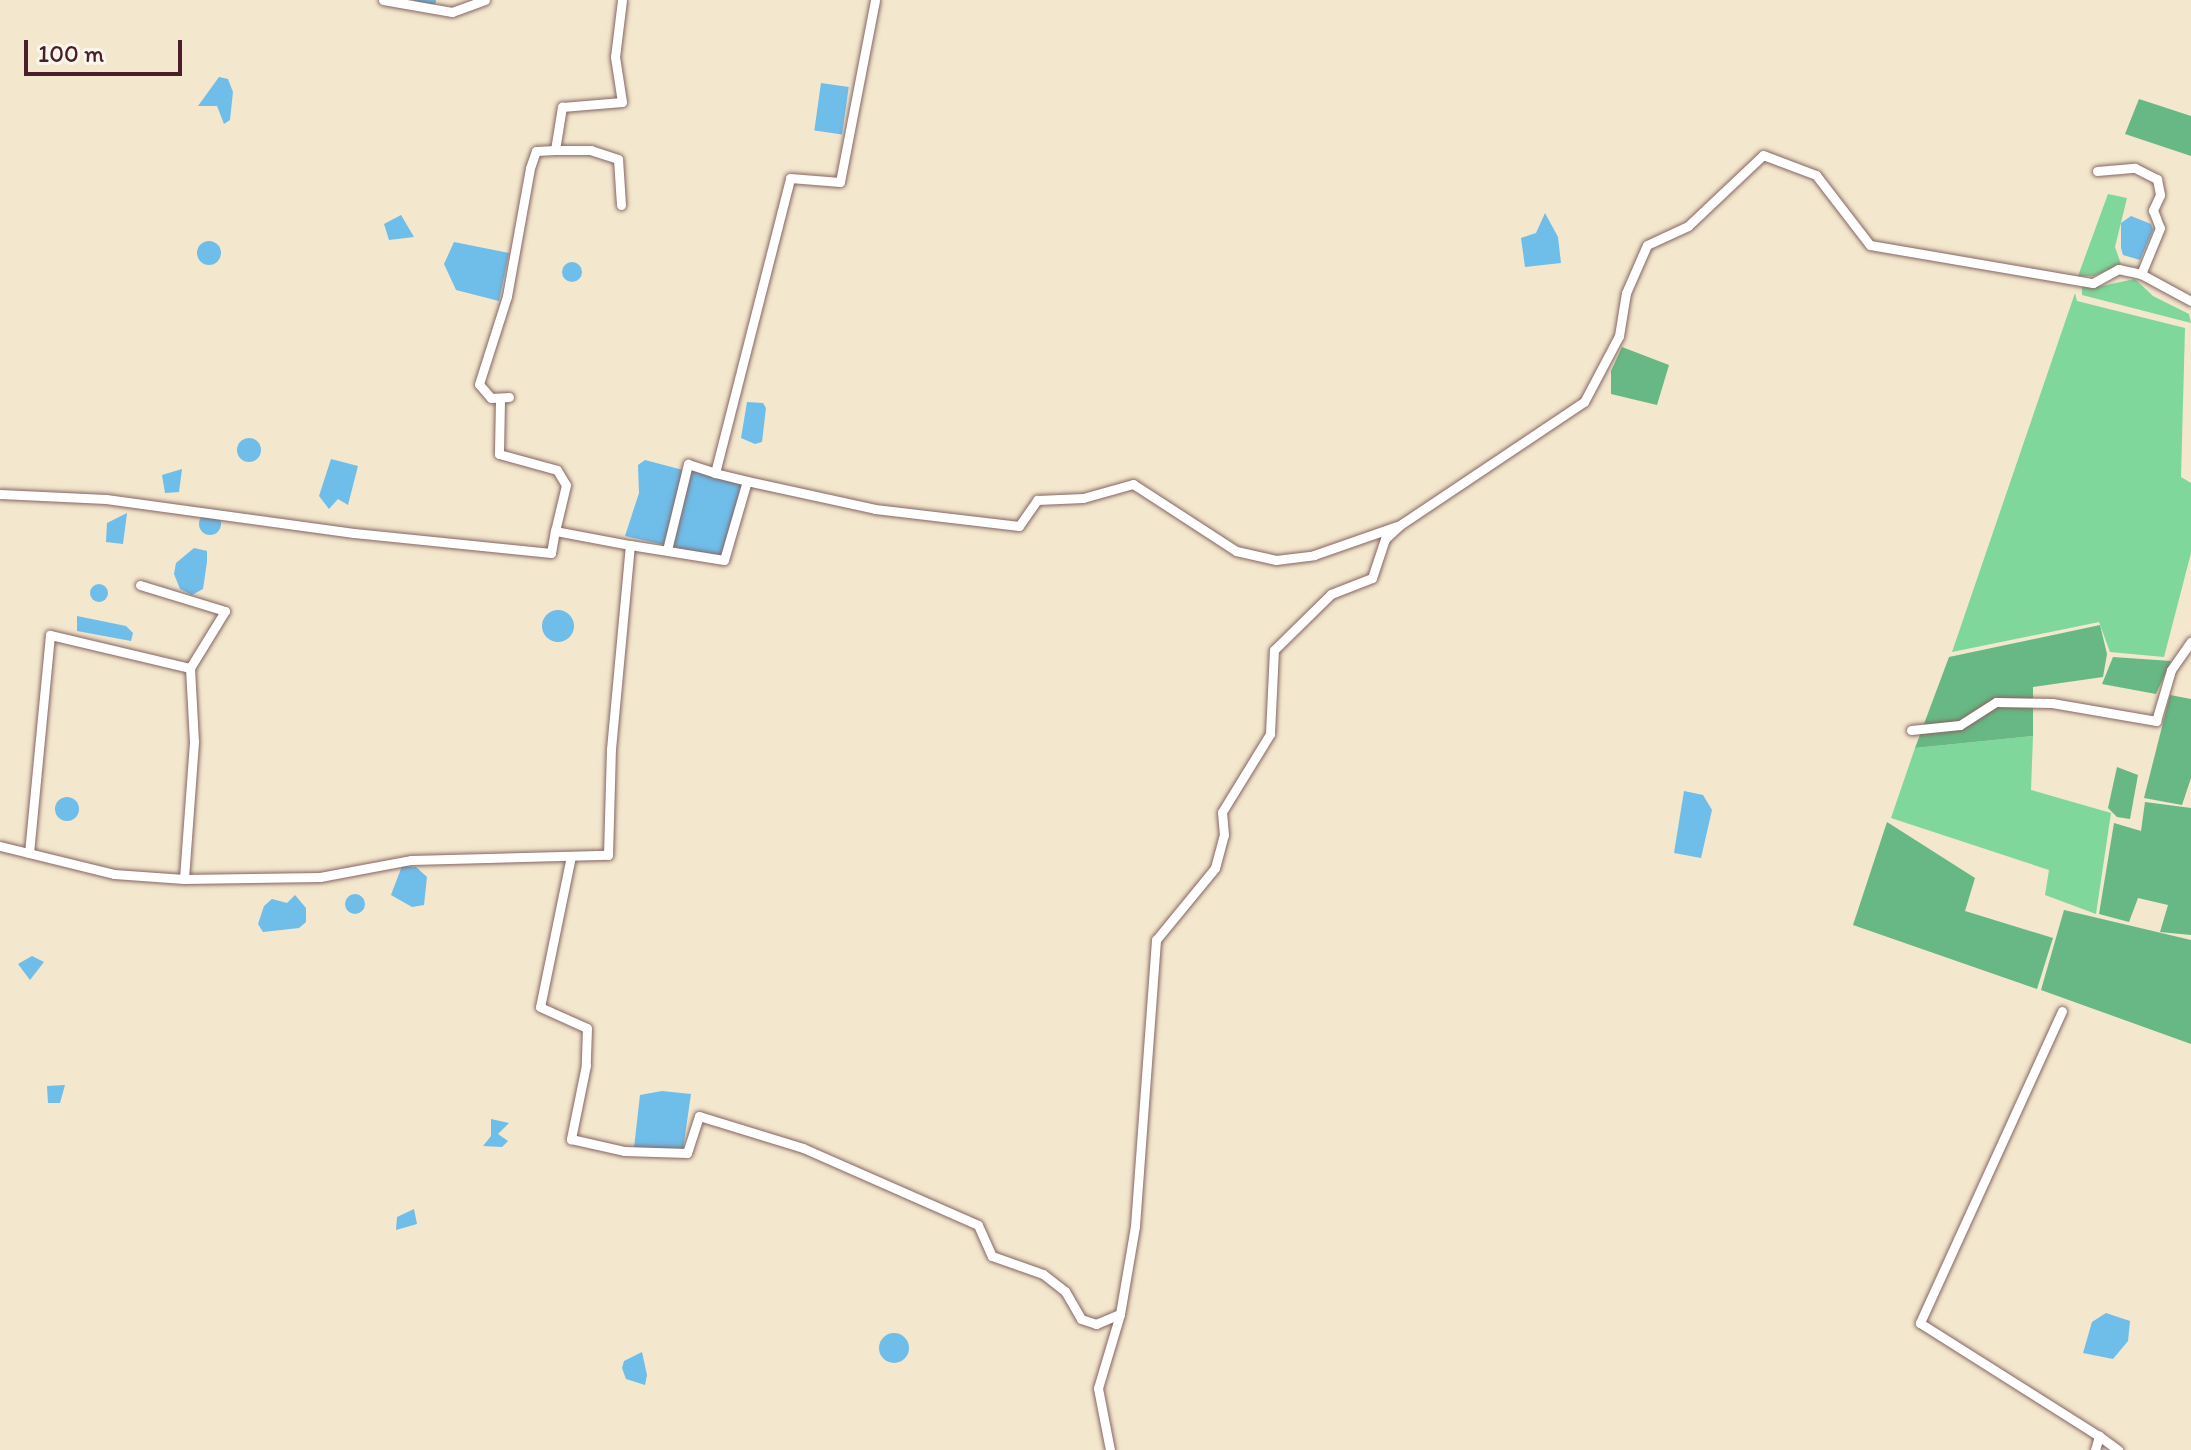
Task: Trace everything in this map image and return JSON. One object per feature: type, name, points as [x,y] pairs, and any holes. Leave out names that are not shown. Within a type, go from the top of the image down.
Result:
[{"type":"street","points":[[383,0],[452,12],[485,0]]},
{"type":"street","points":[[555,150],[562,107],[622,102],[615,57],[622,0]]},
{"type":"street","points":[[715,473],[790,178],[840,182],[875,0]]},
{"type":"street","points":[[0,494],[106,499],[354,533],[551,553],[566,485],[557,470],[499,454],[504,398],[484,393],[479,384],[503,313],[530,168],[536,151],[591,150],[618,159],[621,205]]},
{"type":"street","points":[[1110,1450],[1098,1388],[1120,1314],[1135,1226],[1156,940],[1215,868],[1224,835],[1222,812],[1270,734],[1274,650],[1331,594],[1372,578],[1385,539],[1400,525],[1584,402],[1619,336],[1626,293],[1647,245],[1688,226],[1763,155],[1816,175],[1870,245],[2093,283],[2118,269],[2141,274],[2191,301]]},
{"type":"street","points":[[2097,171],[2135,168],[2157,179],[2160,195],[2153,210],[2160,228],[2141,274]]},
{"type":"street","points":[[667,550],[688,464],[747,481],[875,509],[1019,526],[1037,500],[1083,498],[1133,484],[1236,551],[1276,560],[1314,555],[1400,525]]},
{"type":"street","points":[[555,531],[724,560],[747,481]]},
{"type":"street","points":[[0,846],[114,874],[184,879],[320,877],[411,860],[608,855],[611,749],[630,545]]},
{"type":"street","points":[[140,585],[225,611],[190,668],[194,742],[184,879]]},
{"type":"street","points":[[29,853],[50,635],[190,668]]},
{"type":"street","points":[[1911,730],[1960,725],[1996,702],[2052,703],[2156,721],[2171,670],[2191,641]]},
{"type":"street","points":[[571,856],[540,1007],[587,1028],[586,1065],[571,1139],[624,1151],[687,1153],[699,1116],[803,1148],[978,1225],[992,1256],[1043,1274],[1065,1291],[1081,1319],[1096,1324],[1120,1314]]},
{"type":"street","points":[[2062,1011],[1920,1323],[2118,1450]]},
{"type":"street","points":[[2095,1450],[2099,1436]]},
{"type":"green space","points":[[2139,99],[2191,116],[2191,156],[2125,134]]},
{"type":"green space","points":[[2108,194],[2127,198],[2115,247],[2121,264],[2094,276],[2078,276]]},
{"type":"green space","points":[[2135,279],[2153,296],[2189,314],[2191,323],[2082,295],[2082,284],[2092,288]]},
{"type":"green space","points":[[2075,293],[2077,301],[2185,328],[2181,477],[2191,483],[2191,553],[2164,657],[2110,652],[2099,622],[1952,652]]},
{"type":"green space","points":[[1622,347],[1669,365],[1657,405],[1611,394],[1611,371]]},
{"type":"green space","points":[[2100,625],[2107,654],[2103,677],[2033,687],[2033,736],[1915,748],[1949,657]]},
{"type":"green space","points":[[2113,657],[2171,661],[2156,694],[2102,684]]},
{"type":"green space","points":[[2170,695],[2191,699],[2191,778],[2182,805],[2144,798]]},
{"type":"green space","points":[[2033,736],[2031,790],[2111,813],[2096,914],[2045,895],[2049,870],[1891,818],[1915,748]]},
{"type":"green space","points":[[2117,767],[2138,775],[2130,819],[2117,817],[2108,808]]},
{"type":"green space","points":[[2145,802],[2191,808],[2191,935],[2160,932],[2168,905],[2138,898],[2129,922],[2099,914],[2114,823],[2141,831]]},
{"type":"green space","points":[[1887,822],[1975,878],[1965,911],[2053,938],[2037,989],[1853,925]]},
{"type":"green space","points":[[2064,910],[2191,940],[2191,1044],[2041,990]]},
{"type":"water","points":[[219,77],[228,79],[233,92],[230,120],[224,124],[217,106],[198,106]]},
{"type":"water","points":[[821,83],[849,87],[842,134],[814,131]]},
{"type":"water","points":[[1545,213],[1558,237],[1561,263],[1525,267],[1521,238],[1536,233]]},
{"type":"water","points":[[401,215],[414,237],[389,240],[384,224]]},
{"type":"water","points":[[2131,216],[2151,224],[2153,230],[2140,260],[2123,255],[2121,248],[2121,223]]},
{"type":"water","points":[[209,241],[218,244],[221,253],[218,262],[209,265],[200,262],[197,253],[200,244]]},
{"type":"water","points":[[454,242],[509,253],[499,301],[456,290],[444,264]]},
{"type":"water","points":[[572,262],[579,265],[582,272],[579,279],[572,282],[565,279],[562,272],[565,265]]},
{"type":"water","points":[[747,402],[763,403],[766,408],[762,442],[755,444],[741,438]]},
{"type":"water","points":[[249,438],[258,441],[261,450],[258,459],[249,462],[240,459],[237,450],[240,441]]},
{"type":"water","points":[[331,459],[358,466],[348,505],[338,499],[329,509],[319,496]]},
{"type":"water","points":[[645,460],[683,470],[665,545],[625,536],[639,493],[638,465]]},
{"type":"water","points":[[182,469],[179,492],[165,493],[162,475]]},
{"type":"water","points":[[692,469],[742,482],[722,560],[671,546]]},
{"type":"water","points":[[127,513],[123,544],[106,542],[107,523]]},
{"type":"water","points":[[210,513],[221,524],[210,535],[199,524]]},
{"type":"water","points":[[194,548],[207,551],[207,562],[203,589],[192,595],[180,589],[174,574],[176,563]]},
{"type":"water","points":[[95,584],[103,584],[108,593],[106,600],[95,602],[90,597],[90,589]]},
{"type":"water","points":[[558,610],[569,615],[574,626],[569,637],[558,642],[547,637],[542,626],[547,615]]},
{"type":"water","points":[[77,616],[126,626],[133,633],[131,641],[77,631]]},
{"type":"water","points":[[1684,791],[1703,795],[1712,810],[1701,858],[1674,853]]},
{"type":"water","points":[[67,797],[76,800],[79,809],[76,818],[67,821],[58,818],[55,809],[58,800]]},
{"type":"water","points":[[402,866],[416,867],[427,877],[424,905],[412,907],[391,895]]},
{"type":"water","points":[[355,894],[362,897],[365,904],[362,911],[355,914],[348,911],[345,904],[348,897]]},
{"type":"water","points":[[295,895],[306,908],[306,922],[299,928],[263,932],[258,924],[264,906],[272,899],[287,903]]},
{"type":"water","points":[[32,956],[44,962],[30,980],[18,964]]},
{"type":"water","points":[[65,1085],[60,1103],[48,1103],[47,1086]]},
{"type":"water","points":[[662,1091],[691,1094],[683,1149],[634,1148],[640,1095]]},
{"type":"water","points":[[491,1119],[509,1123],[498,1134],[508,1141],[502,1147],[483,1146],[491,1136]]},
{"type":"water","points":[[414,1209],[417,1224],[396,1230],[397,1217]]},
{"type":"water","points":[[2106,1313],[2130,1321],[2128,1341],[2113,1359],[2083,1353],[2092,1322]]},
{"type":"water","points":[[894,1333],[905,1337],[909,1348],[905,1359],[894,1363],[883,1359],[879,1348],[883,1337]]},
{"type":"water","points":[[642,1352],[647,1375],[645,1385],[626,1379],[622,1368],[624,1361]]},
{"type":"waterway","points":[[419,0],[430,0]]}]
